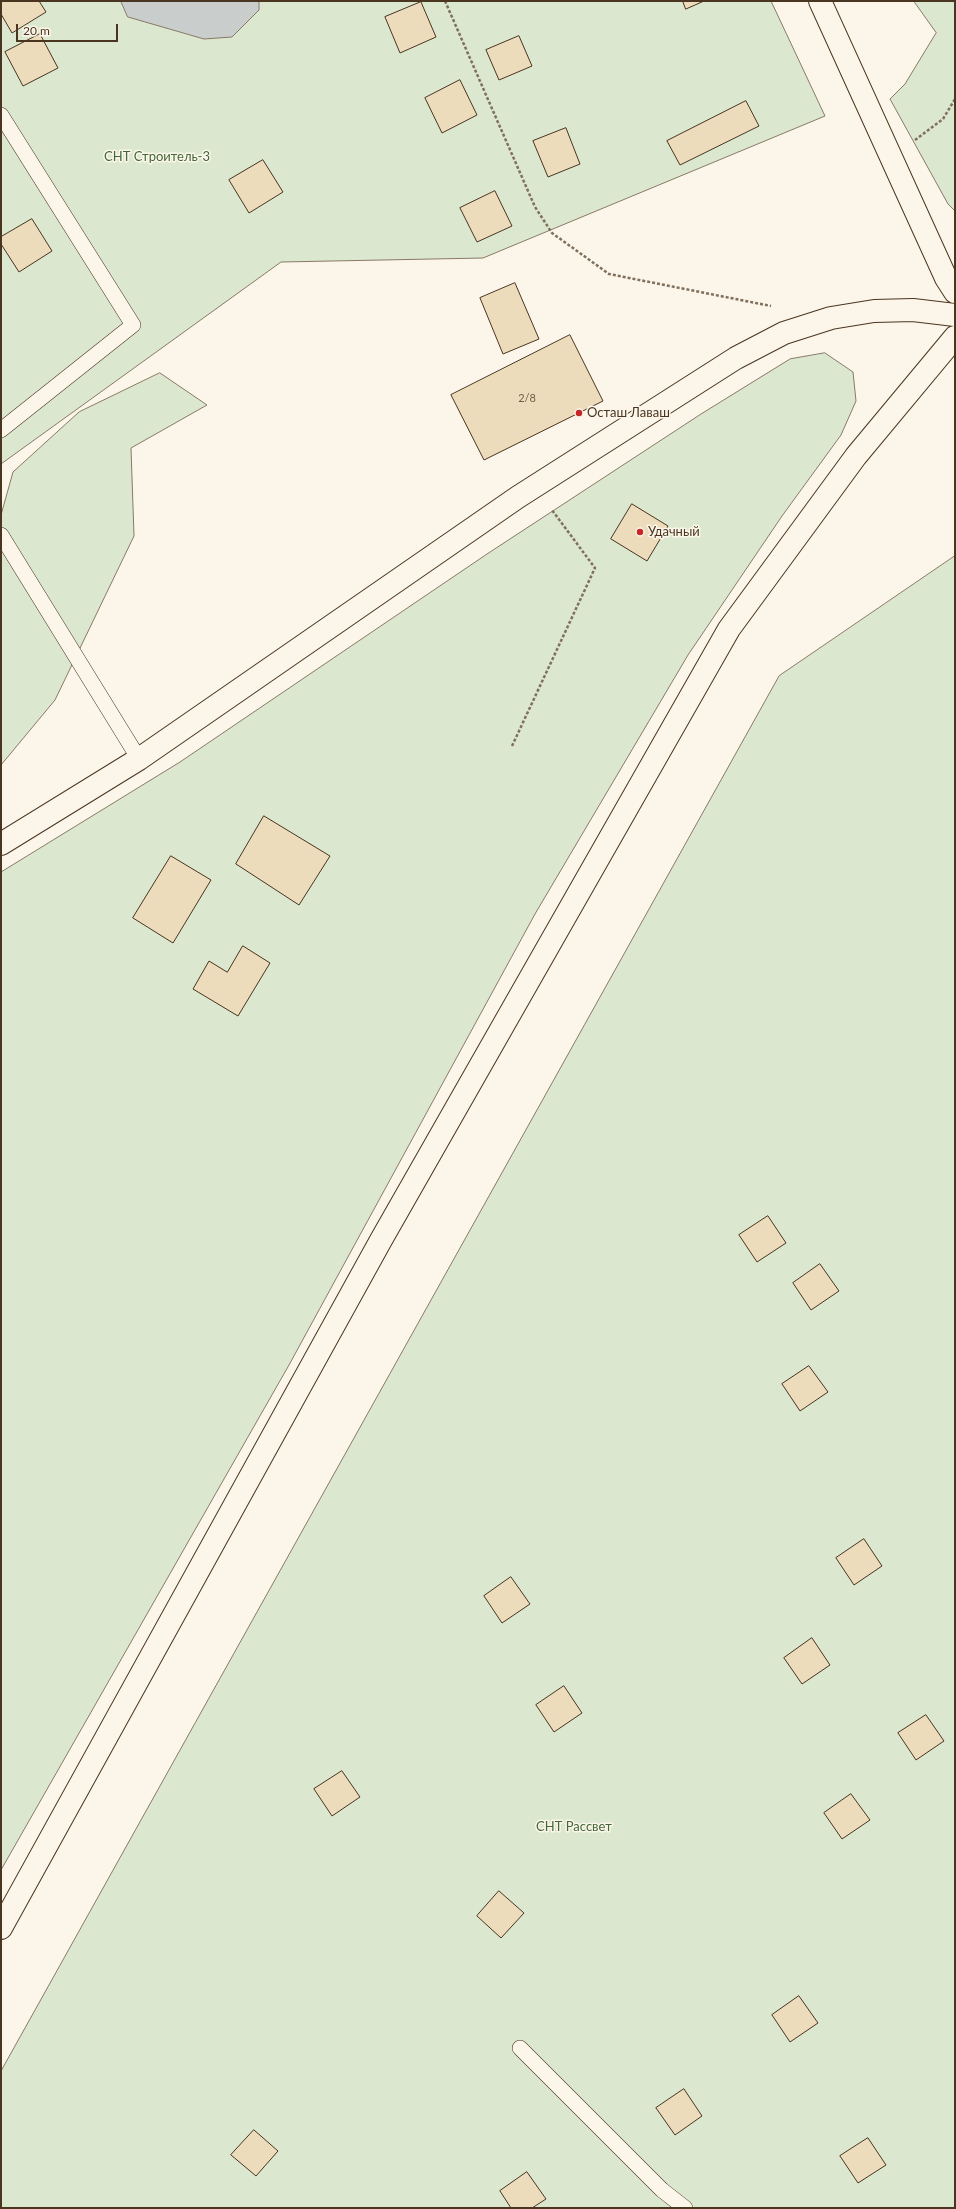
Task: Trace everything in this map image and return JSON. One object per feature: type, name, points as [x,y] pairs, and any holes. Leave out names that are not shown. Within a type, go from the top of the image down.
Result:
[{"type":"street","points":[[820,1],[946,278],[955,292]]},
{"type":"street","points":[[1,844],[140,759],[535,487],[736,358],[784,333],[830,318],[874,311],[913,310],[955,315]]},
{"type":"street","points":[[1,1928],[46,1849],[380,1240],[729,629],[856,456],[955,337]]},
{"type":"lane","points":[[1,114],[133,325],[1,430]]},
{"type":"lane","points":[[1,535],[140,759]]},
{"type":"lane","points":[[520,2048],[662,2190],[684,2208]]},
{"type":"path","points":[[445,1],[535,207],[552,233],[609,274],[777,307]]},
{"type":"path","points":[[892,157],[943,119],[955,99]]},
{"type":"path","points":[[512,746],[595,568],[535,487]]},
{"type":"green space","name":"СНТ Строитель-3","points":[[1,1],[771,1],[825,116],[483,258],[281,262],[1,464]]},
{"type":"green space","points":[[914,1],[955,1],[955,211],[948,204],[890,99],[905,84],[936,33]]},
{"type":"green space","points":[[825,353],[853,372],[856,401],[841,435],[782,516],[688,655],[535,914],[289,1365],[1,1870],[1,872],[180,762],[487,554],[701,414],[790,359]]},
{"type":"green space","points":[[160,373],[207,405],[131,448],[134,536],[55,700],[1,765],[1,515],[13,472],[79,412]]},
{"type":"green space","name":"СНТ Рассвет","points":[[955,556],[955,2208],[1,2208],[1,2071],[779,676]]},
{"type":"shaded area","points":[[121,1],[259,1],[259,10],[232,37],[204,39],[128,17]]},
{"type":"building","points":[[1,1],[39,1],[46,12],[12,33],[1,14]]},
{"type":"building","points":[[683,1],[704,1],[686,9]]},
{"type":"building","points":[[421,2],[436,37],[400,53],[385,17]]},
{"type":"building","points":[[40,34],[58,68],[23,86],[5,52]]},
{"type":"building","points":[[519,36],[532,66],[499,80],[486,50]]},
{"type":"building","points":[[460,80],[477,115],[442,133],[425,98]]},
{"type":"building","points":[[746,101],[759,126],[680,165],[667,141]]},
{"type":"building","points":[[566,128],[580,164],[548,177],[533,141]]},
{"type":"building","points":[[263,160],[283,192],[249,213],[229,180]]},
{"type":"building","points":[[495,191],[512,226],[477,242],[460,208]]},
{"type":"building","points":[[32,219],[52,251],[19,272],[1,244],[1,237]]},
{"type":"building","points":[[515,283],[539,339],[503,354],[480,298]]},
{"type":"building","points":[[570,335],[603,401],[484,460],[451,395]]},
{"type":"building","name":"Удачный","points":[[632,504],[668,526],[647,561],[611,539]]},
{"type":"building","points":[[264,816],[330,856],[299,905],[236,864]]},
{"type":"building","points":[[171,856],[211,880],[173,943],[133,918]]},
{"type":"building","points":[[243,946],[270,963],[238,1016],[193,989],[209,961],[227,972]]},
{"type":"building","points":[[768,1216],[786,1243],[757,1262],[739,1235]]},
{"type":"building","points":[[820,1264],[839,1291],[811,1310],[793,1283]]},
{"type":"building","points":[[809,1366],[828,1392],[800,1411],[782,1384]]},
{"type":"building","points":[[864,1539],[882,1566],[854,1585],[836,1558]]},
{"type":"building","points":[[511,1577],[530,1604],[502,1623],[484,1596]]},
{"type":"building","points":[[812,1638],[830,1665],[802,1684],[784,1658]]},
{"type":"building","points":[[564,1686],[582,1713],[554,1732],[536,1705]]},
{"type":"building","points":[[926,1715],[944,1741],[916,1760],[898,1733]]},
{"type":"building","points":[[342,1771],[360,1797],[332,1816],[314,1789]]},
{"type":"building","points":[[851,1794],[870,1820],[842,1839],[824,1813]]},
{"type":"building","points":[[499,1891],[524,1913],[501,1938],[477,1916]]},
{"type":"building","points":[[799,1996],[818,2023],[790,2042],[772,2015]]},
{"type":"building","points":[[684,2089],[702,2116],[675,2135],[656,2108]]},
{"type":"building","points":[[254,2130],[278,2151],[256,2176],[231,2155]]},
{"type":"building","points":[[868,2138],[886,2165],[858,2183],[840,2156]]},
{"type":"building","points":[[527,2172],[546,2199],[532,2208],[511,2208],[500,2191]]},
{"type":"place","name":"Осташ Лаваш","points":[[579,413]]},
{"type":"place","name":"Удачный","points":[[640,532]]}]
